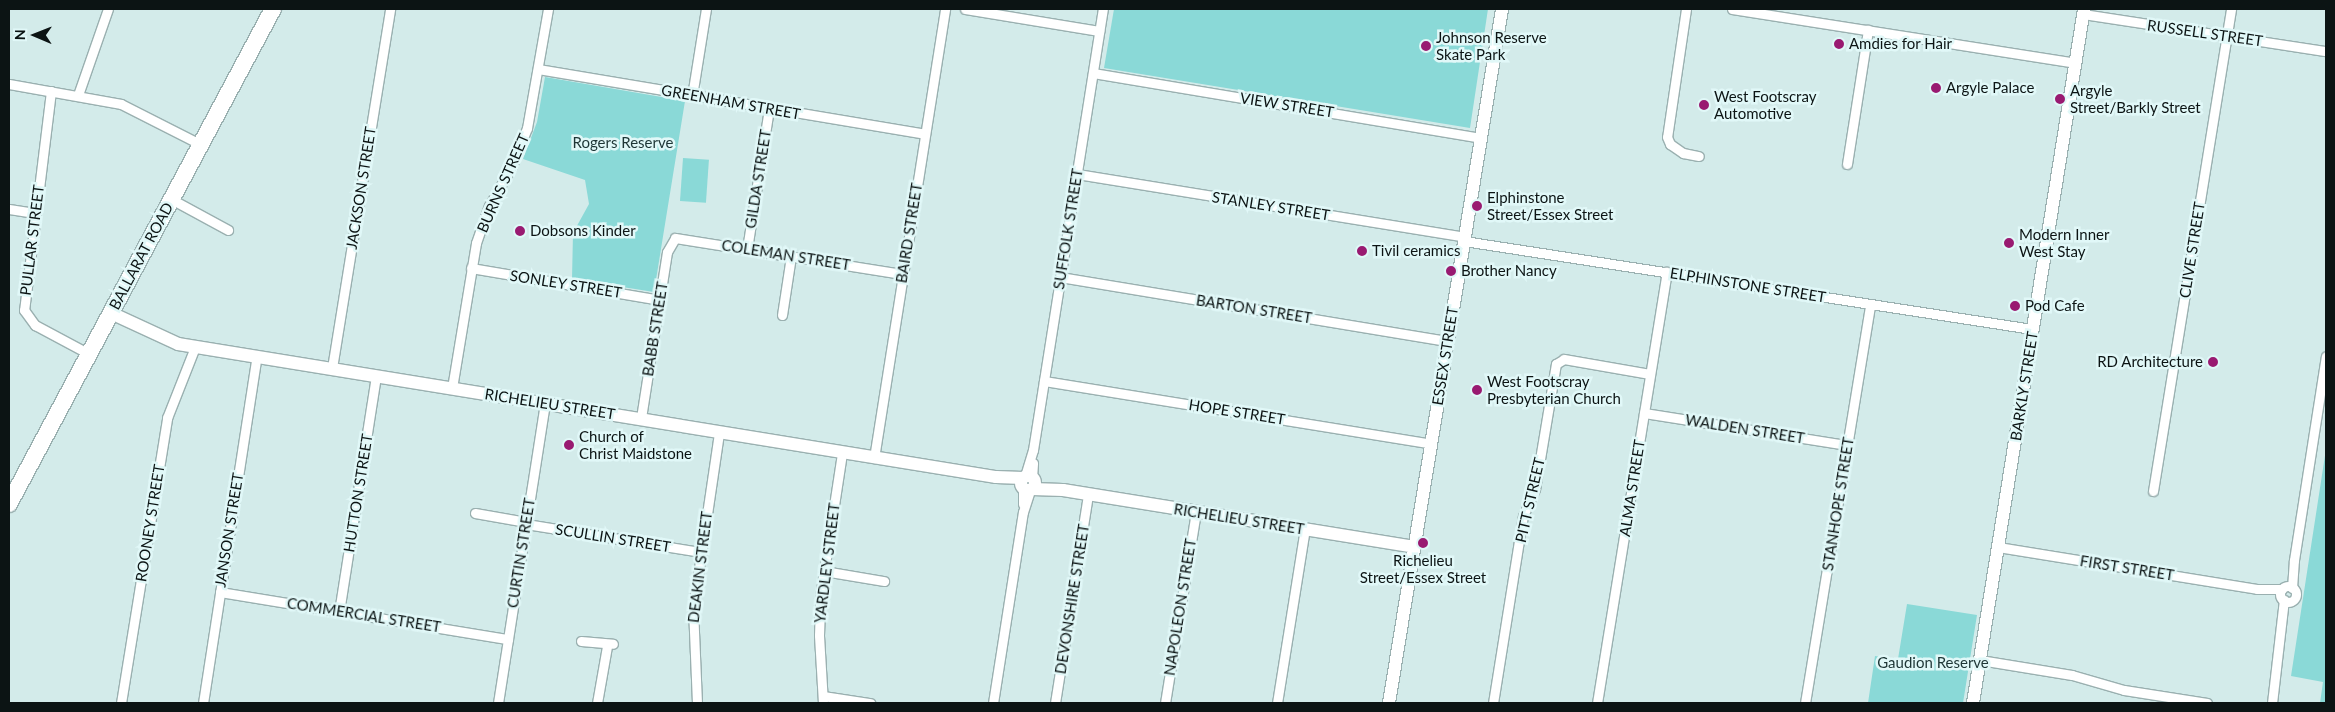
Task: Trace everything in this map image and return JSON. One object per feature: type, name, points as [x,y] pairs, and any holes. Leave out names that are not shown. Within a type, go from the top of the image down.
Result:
[{"type":"highway","name":"BALLARAT ROAD","points":[[9,504],[273,9]]},
{"type":"street","points":[[78,95],[108,9]]},
{"type":"street","name":"JACKSON STREET","points":[[332,368],[390,9]]},
{"type":"street","name":"BURNS STREET","points":[[452,388],[471,268],[484,218],[527,128],[548,9]]},
{"type":"street","points":[[692,96],[706,9]]},
{"type":"street","name":"BAIRD STREET","points":[[874,458],[945,9]]},
{"type":"street","points":[[965,9],[1023,13],[1099,31]]},
{"type":"street","name":"SUFFOLK STREET","points":[[992,703],[1024,512],[1102,9]]},
{"type":"street","name":"ESSEX STREET","points":[[1388,703],[1502,9]]},
{"type":"street","points":[[1686,9],[1666,136],[1670,144],[1683,153],[1699,156]]},
{"type":"street","points":[[1732,9],[2075,63]]},
{"type":"street","name":"CLIVE STREET","points":[[2153,491],[2231,9]]},
{"type":"street","name":"RUSSELL STREET","points":[[2083,11],[2326,51]]},
{"type":"street","name":"BARKLY STREET","points":[[1973,703],[2083,11]]},
{"type":"street","points":[[1847,164],[1868,30]]},
{"type":"street","name":"GREENHAM STREET","points":[[538,69],[925,134]]},
{"type":"street","name":"VIEW STREET","points":[[1093,73],[1481,138]]},
{"type":"street","points":[[9,84],[78,95],[134,110],[200,144]]},
{"type":"street","name":"PULLAR STREET","points":[[51,91],[24,304],[26,316],[35,325],[89,354]]},
{"type":"street","name":"GILDA STREET","points":[[747,249],[769,109]]},
{"type":"street","name":"STANLEY STREET","points":[[1077,174],[1464,239]]},
{"type":"street","points":[[171,200],[228,230]]},
{"type":"street","points":[[9,209],[35,213]]},
{"type":"street","name":"COLEMAN STREET","points":[[672,241],[679,238],[902,274]]},
{"type":"street","name":"ELPHINSTONE STREET","points":[[1464,239],[2032,330]]},
{"type":"street","name":"BABB STREET","points":[[641,418],[660,300],[672,241]]},
{"type":"street","points":[[782,315],[791,256]]},
{"type":"street","name":"SONLEY STREET","points":[[471,268],[660,300]]},
{"type":"street","name":"ALMA STREET","points":[[1597,703],[1667,272]]},
{"type":"street","name":"BARTON STREET","points":[[1060,277],[1447,341]]},
{"type":"street","name":"STANHOPE STREET","points":[[1805,703],[1870,304]]},
{"type":"street","name":"RICHELIEU STREET","points":[[111,313],[162,339],[195,347],[641,418],[842,453],[996,477],[1088,495],[1414,547]]},
{"type":"street","name":"ROONEY STREET","points":[[122,703],[167,418],[195,347]]},
{"type":"street","name":"JANSON STREET","points":[[202,703],[257,356]]},
{"type":"street","points":[[2272,703],[2284,626],[2286,593],[2294,560],[2326,356]]},
{"type":"street","name":"PITT STREET","points":[[1493,703],[1524,516],[1535,489],[1556,364],[1564,359],[1650,374]]},
{"type":"street","name":"HUTTON STREET","points":[[339,612],[376,375]]},
{"type":"street","name":"HOPE STREET","points":[[1044,381],[1431,444]]},
{"type":"street","name":"CURTIN STREET","points":[[498,703],[545,403]]},
{"type":"street","name":"WALDEN STREET","points":[[1644,413],[1847,446]]},
{"type":"street","name":"DEAKIN STREET","points":[[698,703],[693,631],[700,552],[719,432]]},
{"type":"street","name":"YARDLEY STREET","points":[[823,699],[818,635],[824,571],[842,453]]},
{"type":"street","name":"DEVONSHIRE STREET","points":[[1055,703],[1088,495]]},
{"type":"street","name":"NAPOLEON STREET","points":[[1165,703],[1196,512]]},
{"type":"street","name":"SCULLIN STREET","points":[[475,513],[700,552]]},
{"type":"street","points":[[1277,703],[1305,529]]},
{"type":"street","name":"FIRST STREET","points":[[1998,547],[2286,593]]},
{"type":"street","points":[[824,571],[884,581]]},
{"type":"street","name":"COMMERCIAL STREET","points":[[220,592],[508,639]]},
{"type":"street","points":[[581,640],[610,645],[597,703]]},
{"type":"street","points":[[1980,660],[2072,675],[2124,690],[2207,703]]},
{"type":"street","points":[[823,699],[870,703]]},
{"type":"green space","points":[[1114,9],[1488,9],[1470,128],[1104,68]]},
{"type":"green space","name":"Rogers Reserve","points":[[545,77],[685,101],[654,292],[572,279],[573,233],[589,204],[585,180],[523,159],[537,122]]},
{"type":"green space","points":[[683,158],[709,160],[706,203],[680,201]]},
{"type":"green space","points":[[2326,449],[2326,703],[2320,703],[2323,682],[2291,676]]},
{"type":"green space","name":"Gaudion Reserve","points":[[1907,604],[1977,615],[1963,703],[1868,703],[1875,656],[1898,659]]},
{"type":"place","name":"Amdies for Hair","points":[[1839,44]]},
{"type":"place","name":"Johnson Reserve Skate Park","points":[[1426,46]]},
{"type":"place","name":"Argyle Palace","points":[[1936,88]]},
{"type":"place","name":"Argyle Street/Barkly Street","points":[[2060,99]]},
{"type":"place","name":"West Footscray Automotive","points":[[1704,105]]},
{"type":"place","name":"Elphinstone Street/Essex Street","points":[[1477,206]]},
{"type":"place","name":"Dobsons Kinder","points":[[520,231]]},
{"type":"place","name":"Modern Inner West Stay","points":[[2009,243]]},
{"type":"place","name":"Tivil ceramics","points":[[1362,251]]},
{"type":"place","name":"Brother Nancy","points":[[1451,271]]},
{"type":"place","name":"Pod Cafe","points":[[2015,306]]},
{"type":"place","name":"RD Architecture","points":[[2213,362]]},
{"type":"place","name":"West Footscray Presbyterian Church","points":[[1477,390]]},
{"type":"place","name":"Church of Christ Maidstone","points":[[569,445]]},
{"type":"place","name":"Richelieu Street/Essex Street","points":[[1423,543]]}]
